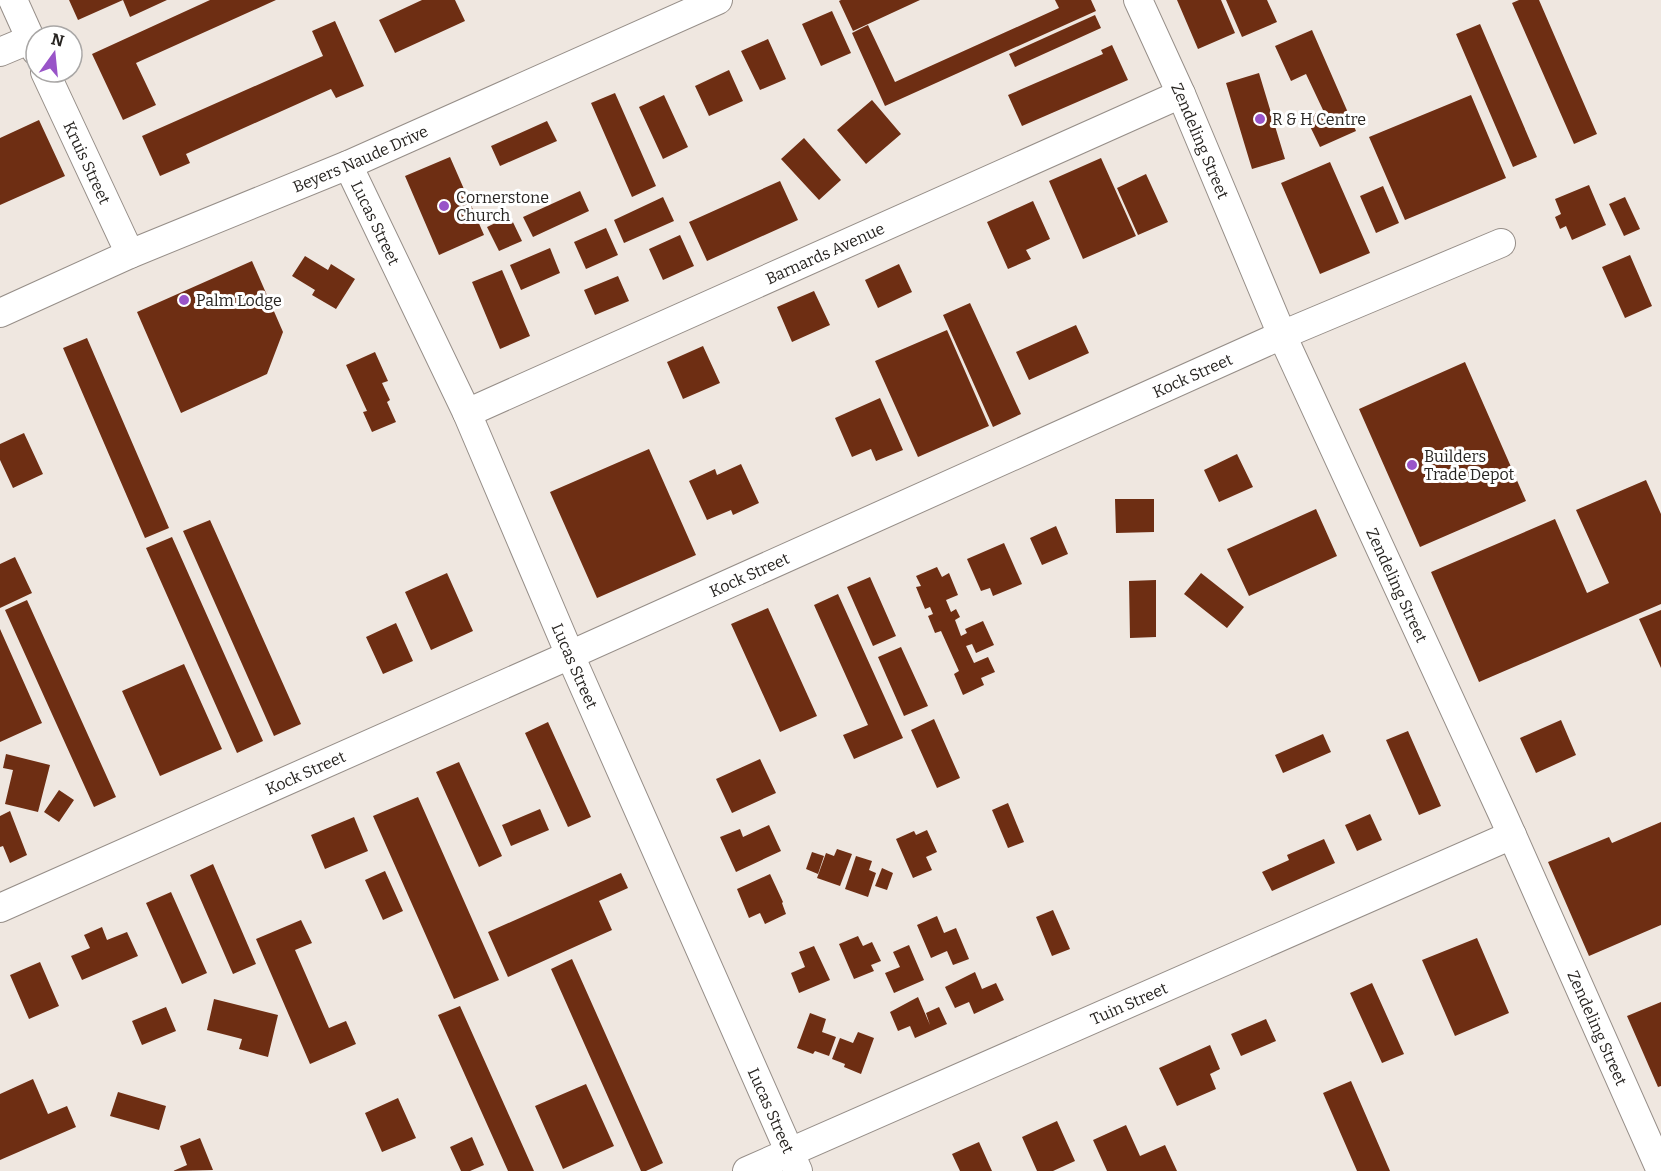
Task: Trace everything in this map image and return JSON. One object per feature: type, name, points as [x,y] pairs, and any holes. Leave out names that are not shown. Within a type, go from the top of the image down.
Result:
[{"type":"street","points":[[14,0],[25,24]]},
{"type":"street","name":"Beyers Naude Drive","points":[[0,313],[130,254],[348,165],[718,0]]},
{"type":"street","name":"Zendeling Street","points":[[1138,0],[1181,94],[1282,335],[1512,835],[1661,1171]]},
{"type":"street","points":[[0,52],[24,47]]},
{"type":"street","name":"Kruis Street","points":[[51,84],[130,254]]},
{"type":"street","name":"Barnards Avenue","points":[[467,413],[1181,94]]},
{"type":"street","name":"Lucas Street","points":[[348,165],[467,413],[570,655],[793,1162]]},
{"type":"street","name":"Kock Street","points":[[0,908],[1282,335],[1501,243]]},
{"type":"street","name":"Tuin Street","points":[[747,1171],[793,1162],[1512,835]]},
{"type":"building","points":[[69,0],[123,0],[78,20]]},
{"type":"building","points":[[123,0],[167,0],[130,17]]},
{"type":"building","points":[[210,0],[276,0],[136,63],[156,105],[123,120],[92,54]]},
{"type":"building","points":[[422,0],[455,0],[465,21],[395,53],[379,20]]},
{"type":"building","points":[[920,0],[853,31],[839,1]]},
{"type":"building","points":[[1055,0],[1091,0],[1096,11],[885,106],[852,33],[868,25],[895,82],[1059,8]]},
{"type":"building","points":[[1177,0],[1221,0],[1235,33],[1198,49]]},
{"type":"building","points":[[1226,0],[1267,0],[1277,22],[1242,37]]},
{"type":"building","points":[[1519,0],[1539,0],[1597,134],[1574,144],[1512,3]]},
{"type":"building","points":[[832,11],[851,53],[821,66],[802,24]]},
{"type":"building","points":[[1095,15],[1101,28],[1015,67],[1009,54]]},
{"type":"building","points":[[335,21],[364,86],[336,98],[331,89],[186,154],[190,163],[160,176],[142,136],[323,56],[312,31]]},
{"type":"building","points":[[1480,24],[1537,157],[1513,167],[1456,34]]},
{"type":"building","points":[[1312,30],[1356,131],[1320,147],[1306,118],[1323,110],[1306,74],[1291,81],[1275,46]]},
{"type":"building","points":[[768,39],[786,79],[760,90],[741,51]]},
{"type":"building","points":[[1112,45],[1128,80],[1022,126],[1008,95],[1103,54],[1101,50]]},
{"type":"building","points":[[729,70],[743,101],[709,116],[695,86]]},
{"type":"building","points":[[1259,73],[1285,159],[1252,169],[1226,83]]},
{"type":"building","points":[[615,93],[656,186],[632,197],[591,103]]},
{"type":"building","points":[[664,95],[688,147],[663,159],[639,107]]},
{"type":"building","points":[[1471,95],[1506,178],[1405,220],[1369,137]]},
{"type":"building","points":[[872,100],[901,134],[866,164],[837,130]]},
{"type":"building","points":[[39,120],[65,176],[0,205],[0,138]]},
{"type":"building","points":[[547,121],[557,141],[500,166],[491,146]]},
{"type":"building","points":[[804,138],[841,180],[819,200],[781,159]]},
{"type":"building","name":"Cornerstone Church","points":[[450,157],[484,235],[439,255],[405,176]]},
{"type":"building","points":[[1101,158],[1136,236],[1083,259],[1049,181]]},
{"type":"building","points":[[1330,162],[1370,253],[1320,274],[1281,183]]},
{"type":"building","points":[[1146,174],[1168,222],[1138,235],[1117,188]]},
{"type":"building","points":[[780,181],[798,220],[707,261],[689,222]]},
{"type":"building","points":[[1589,185],[1606,225],[1572,240],[1566,226],[1560,229],[1555,217],[1561,214],[1555,199]]},
{"type":"building","points":[[1383,186],[1399,223],[1376,233],[1360,196]]},
{"type":"building","points":[[580,191],[589,211],[533,237],[523,217]]},
{"type":"building","points":[[663,197],[674,221],[624,243],[614,220]]},
{"type":"building","points":[[1625,197],[1640,229],[1624,236],[1609,204]]},
{"type":"building","points":[[1033,201],[1050,239],[1026,250],[1031,259],[1008,269],[987,222]]},
{"type":"building","points":[[510,216],[522,241],[499,251],[487,227]]},
{"type":"building","points":[[606,228],[618,255],[586,269],[574,242]]},
{"type":"building","points":[[680,235],[694,266],[663,280],[649,249]]},
{"type":"building","points":[[550,248],[560,273],[521,290],[510,265]]},
{"type":"building","points":[[1630,255],[1652,306],[1625,318],[1602,267]]},
{"type":"building","points":[[305,256],[328,270],[331,264],[355,279],[336,309],[312,295],[315,290],[292,276]]},
{"type":"building","points":[[252,261],[283,332],[267,374],[181,413],[137,312]]},
{"type":"building","points":[[899,264],[912,292],[878,308],[865,280]]},
{"type":"building","points":[[502,270],[530,336],[500,349],[472,282]]},
{"type":"building","points":[[618,276],[629,301],[595,315],[584,290]]},
{"type":"building","points":[[814,291],[830,325],[792,342],[777,307]]},
{"type":"building","points":[[970,303],[1021,414],[993,427],[943,315]]},
{"type":"building","points":[[1076,325],[1089,353],[1029,380],[1016,352]]},
{"type":"building","points":[[947,330],[989,426],[918,457],[875,361]]},
{"type":"building","points":[[87,338],[169,528],[145,538],[63,348]]},
{"type":"building","points":[[703,346],[720,383],[683,399],[667,362]]},
{"type":"building","points":[[375,352],[388,381],[382,383],[396,422],[372,432],[363,412],[367,411],[346,365]]},
{"type":"building","points":[[1465,362],[1526,501],[1420,547],[1359,409]]},
{"type":"building","points":[[880,398],[903,450],[876,461],[871,449],[852,457],[835,418]]},
{"type":"building","points":[[24,433],[43,474],[13,488],[0,460],[0,444]]},
{"type":"building","points":[[649,449],[696,555],[597,598],[550,492]]},
{"type":"building","points":[[1237,454],[1253,487],[1219,502],[1204,470]]},
{"type":"building","points":[[741,464],[759,503],[733,515],[731,510],[707,520],[689,481],[715,469],[717,475]]},
{"type":"building","points":[[1646,480],[1661,514],[1661,604],[1479,682],[1431,572],[1555,519],[1587,593],[1609,583],[1576,510]]},
{"type":"building","points":[[1115,499],[1154,499],[1154,532],[1116,533]]},
{"type":"building","points":[[1316,509],[1337,556],[1249,596],[1227,549]]},
{"type":"building","points":[[210,520],[301,724],[274,736],[183,531]]},
{"type":"building","points":[[1056,526],[1068,554],[1042,565],[1030,538]]},
{"type":"building","points":[[172,537],[263,741],[237,753],[146,548]]},
{"type":"building","points":[[1004,543],[1022,584],[993,596],[990,588],[981,591],[967,559]]},
{"type":"building","points":[[15,557],[32,593],[0,608],[0,564]]},
{"type":"building","points":[[937,567],[942,577],[949,573],[958,595],[946,600],[951,612],[956,609],[960,617],[955,620],[961,636],[967,633],[965,629],[983,621],[994,645],[976,653],[972,644],[966,646],[974,663],[988,657],[995,672],[981,678],[984,685],[963,695],[954,674],[959,671],[941,631],[935,633],[928,616],[933,614],[930,607],[925,609],[916,587],[921,586],[916,576]]},
{"type":"building","points":[[447,573],[473,631],[431,650],[405,592]]},
{"type":"building","points":[[1201,573],[1244,607],[1227,628],[1184,594]]},
{"type":"building","points":[[870,577],[896,636],[873,646],[847,587]]},
{"type":"building","points":[[1156,580],[1156,637],[1130,638],[1129,581]]},
{"type":"building","points":[[838,594],[903,738],[854,759],[843,735],[868,725],[814,605]]},
{"type":"building","points":[[27,600],[116,797],[94,807],[5,610]]},
{"type":"building","points":[[768,608],[817,716],[780,732],[731,624]]},
{"type":"building","points":[[1661,610],[1661,668],[1639,619]]},
{"type":"building","points":[[396,623],[413,661],[383,674],[366,637]]},
{"type":"building","points":[[0,629],[42,723],[0,742]]},
{"type":"building","points":[[901,647],[928,706],[904,716],[878,657]]},
{"type":"building","points":[[184,664],[222,749],[160,776],[122,691]]},
{"type":"building","points":[[934,719],[960,778],[937,788],[911,730]]},
{"type":"building","points":[[1561,720],[1576,755],[1536,773],[1520,738]]},
{"type":"building","points":[[548,722],[591,817],[568,827],[525,733]]},
{"type":"building","points":[[1408,731],[1441,806],[1419,815],[1386,740]]},
{"type":"building","points":[[1323,734],[1331,752],[1283,773],[1275,755]]},
{"type":"building","points":[[6,754],[50,765],[38,812],[5,804],[13,770],[3,768]]},
{"type":"building","points":[[760,759],[776,793],[732,813],[716,779]]},
{"type":"building","points":[[459,762],[502,856],[479,867],[436,772]]},
{"type":"building","points":[[59,790],[74,800],[59,822],[44,812]]},
{"type":"building","points":[[418,797],[499,980],[454,999],[373,816]]},
{"type":"building","points":[[1008,803],[1024,842],[1008,848],[992,810]]},
{"type":"building","points":[[540,809],[549,830],[511,846],[502,825]]},
{"type":"building","points":[[10,811],[27,855],[10,863],[3,846],[0,847],[0,816]]},
{"type":"building","points":[[1370,814],[1382,840],[1357,851],[1345,825]]},
{"type":"building","points":[[354,817],[368,851],[325,869],[311,835]]},
{"type":"building","points":[[1661,822],[1661,925],[1589,956],[1548,862],[1609,837],[1612,843]]},
{"type":"building","points":[[769,825],[781,851],[736,872],[720,837],[740,829],[743,837]]},
{"type":"building","points":[[927,830],[937,852],[926,857],[932,870],[913,878],[896,839],[914,831],[916,835]]},
{"type":"building","points":[[1324,839],[1335,863],[1272,891],[1262,872],[1289,860],[1287,855]]},
{"type":"building","points":[[837,849],[852,854],[840,886],[817,878],[826,853],[834,856]]},
{"type":"building","points":[[812,852],[824,856],[818,874],[806,869]]},
{"type":"building","points":[[856,856],[872,861],[869,870],[876,873],[868,897],[845,889]]},
{"type":"building","points":[[213,864],[256,964],[233,974],[190,875]]},
{"type":"building","points":[[882,868],[893,873],[887,890],[875,886]]},
{"type":"building","points":[[385,871],[403,911],[383,920],[365,880]]},
{"type":"building","points":[[621,873],[628,888],[599,901],[612,930],[508,977],[488,932]]},
{"type":"building","points":[[770,874],[786,914],[765,924],[760,913],[749,918],[737,889]]},
{"type":"building","points":[[171,892],[207,973],[182,984],[146,903]]},
{"type":"building","points":[[1053,910],[1070,949],[1052,956],[1036,917]]},
{"type":"building","points":[[937,916],[944,933],[956,928],[969,959],[953,965],[947,951],[931,958],[917,925]]},
{"type":"building","points":[[301,920],[312,943],[295,950],[329,1028],[346,1021],[356,1044],[310,1064],[256,939]]},
{"type":"building","points":[[102,927],[107,940],[127,932],[138,956],[82,980],[71,956],[90,948],[84,935]]},
{"type":"building","points":[[858,936],[863,946],[872,942],[881,961],[871,965],[874,971],[854,979],[839,944]]},
{"type":"building","points":[[1477,938],[1509,1013],[1455,1036],[1422,960]]},
{"type":"building","points":[[909,945],[924,980],[894,993],[885,973],[900,967],[893,952]]},
{"type":"building","points":[[814,946],[830,980],[799,993],[791,973],[805,967],[799,952]]},
{"type":"building","points":[[572,959],[663,1163],[646,1171],[641,1171],[551,969]]},
{"type":"building","points":[[40,962],[59,1006],[29,1019],[10,975]]},
{"type":"building","points":[[975,972],[982,989],[996,983],[1004,1000],[974,1014],[969,1002],[955,1008],[945,987]]},
{"type":"building","points":[[1372,983],[1404,1054],[1382,1063],[1350,993]]},
{"type":"building","points":[[918,997],[930,1025],[926,1013],[939,1007],[947,1024],[915,1038],[910,1026],[898,1031],[890,1012]]},
{"type":"building","points":[[214,999],[278,1015],[268,1057],[239,1049],[242,1039],[207,1030]]},
{"type":"building","points":[[1661,1002],[1661,1086],[1658,1087],[1627,1016]]},
{"type":"building","points":[[460,1006],[534,1171],[508,1171],[438,1015]]},
{"type":"building","points":[[166,1007],[176,1031],[142,1045],[132,1021]]},
{"type":"building","points":[[810,1013],[826,1019],[822,1032],[836,1037],[829,1056],[815,1051],[813,1054],[797,1048]]},
{"type":"building","points":[[1266,1019],[1276,1041],[1241,1056],[1231,1034]]},
{"type":"building","points":[[858,1032],[874,1038],[861,1074],[832,1059],[840,1038],[853,1043]]},
{"type":"building","points":[[1210,1045],[1220,1069],[1210,1074],[1216,1089],[1177,1106],[1159,1068]]},
{"type":"building","points":[[33,1079],[48,1114],[67,1106],[76,1127],[0,1160],[0,1094]]},
{"type":"building","points":[[1351,1081],[1390,1171],[1357,1171],[1323,1093]]},
{"type":"building","points":[[586,1084],[614,1146],[563,1169],[535,1106]]},
{"type":"building","points":[[118,1092],[166,1106],[159,1130],[110,1116]]},
{"type":"building","points":[[398,1098],[416,1138],[382,1152],[365,1113]]},
{"type":"building","points":[[1057,1121],[1075,1161],[1053,1171],[1037,1171],[1022,1137]]},
{"type":"building","points":[[1126,1125],[1140,1156],[1165,1145],[1177,1171],[1107,1171],[1093,1140]]},
{"type":"building","points":[[472,1137],[484,1165],[470,1171],[461,1171],[450,1147]]},
{"type":"building","points":[[200,1138],[213,1170],[173,1171],[187,1165],[180,1146]]},
{"type":"building","points":[[979,1142],[992,1171],[960,1171],[952,1154]]},
{"type":"place","name":"R & H Centre","points":[[1260,119]]},
{"type":"place","name":"Cornerstone Church","points":[[444,206]]},
{"type":"place","name":"Palm Lodge","points":[[184,300]]},
{"type":"place","name":"Builders Trade Depot","points":[[1412,465]]}]
